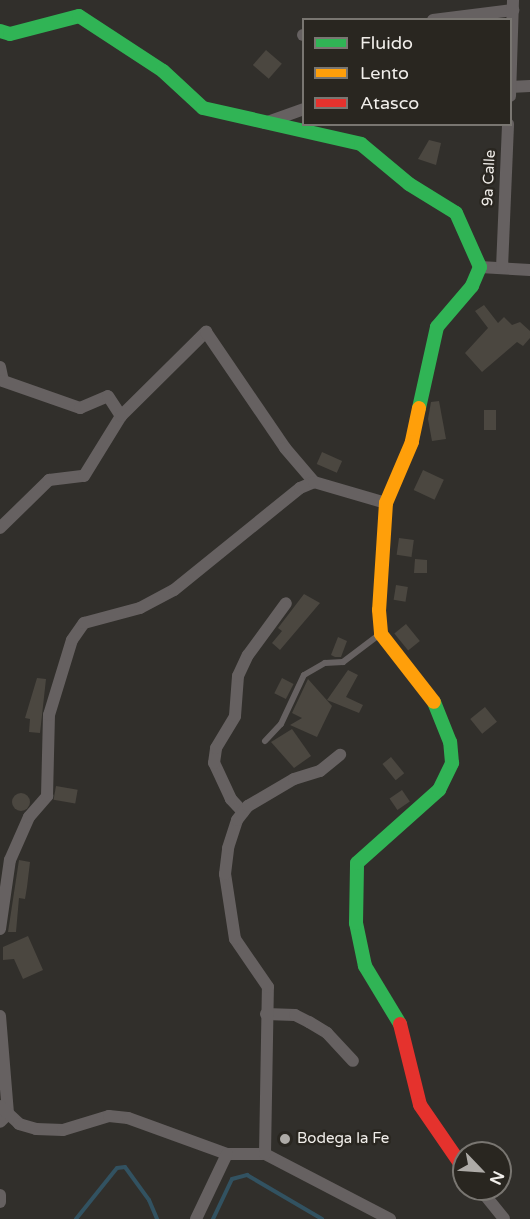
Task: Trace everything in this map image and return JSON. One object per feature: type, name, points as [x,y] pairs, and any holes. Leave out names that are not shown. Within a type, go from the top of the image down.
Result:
[{"type":"street","points":[[444,18],[513,5],[512,46]]},
{"type":"street","points":[[0,31],[10,34],[79,16],[163,71],[203,108],[361,144],[409,184],[456,213],[480,267],[472,286],[437,327],[412,442],[387,503],[381,634],[430,691],[450,742],[452,763],[439,790],[357,863],[356,923],[365,966],[405,1033],[420,1105],[452,1152]]},
{"type":"street","points":[[512,87],[530,86]]},
{"type":"street","points":[[265,123],[302,109]]},
{"type":"street","name":"9a Calle","points":[[502,268],[508,126]]},
{"type":"street","points":[[480,267],[530,270]]},
{"type":"street","points":[[0,528],[49,480],[84,476],[121,416],[206,332],[285,448],[314,482],[387,503]]},
{"type":"street","points":[[0,367],[3,381],[80,408],[108,396],[121,416]]},
{"type":"street","points":[[0,929],[10,860],[28,818],[47,796],[49,714],[72,640],[84,623],[140,608],[174,590],[300,488],[314,482]]},
{"type":"street","points":[[243,812],[231,799],[214,763],[216,748],[235,716],[238,676],[248,655],[286,603]]},
{"type":"street","points":[[265,1154],[268,987],[235,939],[225,874],[228,848],[243,812],[340,755]]},
{"type":"street","points":[[266,1014],[295,1015],[327,1033],[353,1061]]},
{"type":"street","points":[[0,1016],[2,1114],[19,1124],[49,1131],[79,1127],[109,1116],[128,1118],[227,1154],[265,1154],[390,1219]]},
{"type":"street","points":[[196,1219],[227,1154]]},
{"type":"street","points":[[0,1195],[0,1202]]},
{"type":"street","points":[[490,1201],[504,1219]]},
{"type":"lane","points":[[265,741],[281,724],[304,675],[325,663],[342,662],[381,634]]},
{"type":"building","points":[[266,50],[282,64],[269,79],[253,65]]},
{"type":"building","points":[[429,140],[441,143],[436,165],[418,159]]},
{"type":"building","points":[[484,305],[498,323],[504,317],[512,325],[520,322],[530,331],[530,338],[523,346],[517,342],[482,372],[465,353],[488,328],[475,311]]},
{"type":"building","points":[[439,401],[446,439],[432,441],[428,419],[431,402]]},
{"type":"building","points":[[484,410],[496,410],[496,430],[484,430]]},
{"type":"building","points":[[322,452],[342,461],[337,473],[317,464]]},
{"type":"building","points":[[423,470],[444,480],[435,500],[414,490]]},
{"type":"building","points":[[399,538],[414,540],[411,557],[397,555]]},
{"type":"building","points":[[415,559],[427,560],[427,573],[414,573]]},
{"type":"building","points":[[396,585],[408,587],[406,602],[394,600]]},
{"type":"building","points":[[304,594],[320,603],[280,650],[272,643],[282,631],[278,628]]},
{"type":"building","points":[[406,624],[420,641],[408,651],[394,633]]},
{"type":"building","points":[[338,637],[347,641],[341,657],[335,657],[331,655]]},
{"type":"building","points":[[348,670],[358,675],[346,697],[363,705],[359,713],[327,700]]},
{"type":"building","points":[[37,678],[46,679],[40,733],[29,732],[30,719],[25,718]]},
{"type":"building","points":[[282,678],[294,684],[286,699],[274,693]]},
{"type":"building","points":[[308,679],[332,706],[317,737],[290,725],[302,718],[292,713]]},
{"type":"building","points":[[485,707],[497,722],[482,734],[470,719]]},
{"type":"building","points":[[292,729],[311,756],[294,768],[271,742]]},
{"type":"building","points":[[391,757],[404,773],[396,780],[382,764]]},
{"type":"building","points":[[56,786],[78,790],[75,804],[54,800]]},
{"type":"building","points":[[402,790],[410,802],[397,810],[390,798]]},
{"type":"building","points":[[17,793],[25,793],[30,798],[28,809],[17,811],[12,806],[12,798]]},
{"type":"building","points":[[19,860],[30,862],[27,887],[25,899],[19,898],[16,932],[8,932]]},
{"type":"building","points":[[28,936],[43,970],[23,979],[14,959],[3,960],[3,947]]},
{"type":"waterway","points":[[76,1219],[117,1168],[125,1167],[149,1200],[157,1219]]},
{"type":"waterway","points":[[213,1219],[232,1179],[247,1175],[322,1219]]},
{"type":"traffic: fast","points":[[0,31],[10,34],[79,16],[163,71],[203,108],[361,144],[409,184],[456,213],[480,267],[472,286],[437,327],[419,408]]},
{"type":"traffic: fast","points":[[400,1024],[365,966],[356,923],[357,863],[439,790],[452,763],[450,742],[434,702]]},
{"type":"traffic: slow","points":[[419,408],[412,442],[386,503],[379,610],[381,634],[434,702]]},
{"type":"traffic: jam","points":[[400,1024],[420,1105],[452,1152]]},
{"type":"place","name":"Bodega la Fe","points":[[285,1139]]}]
